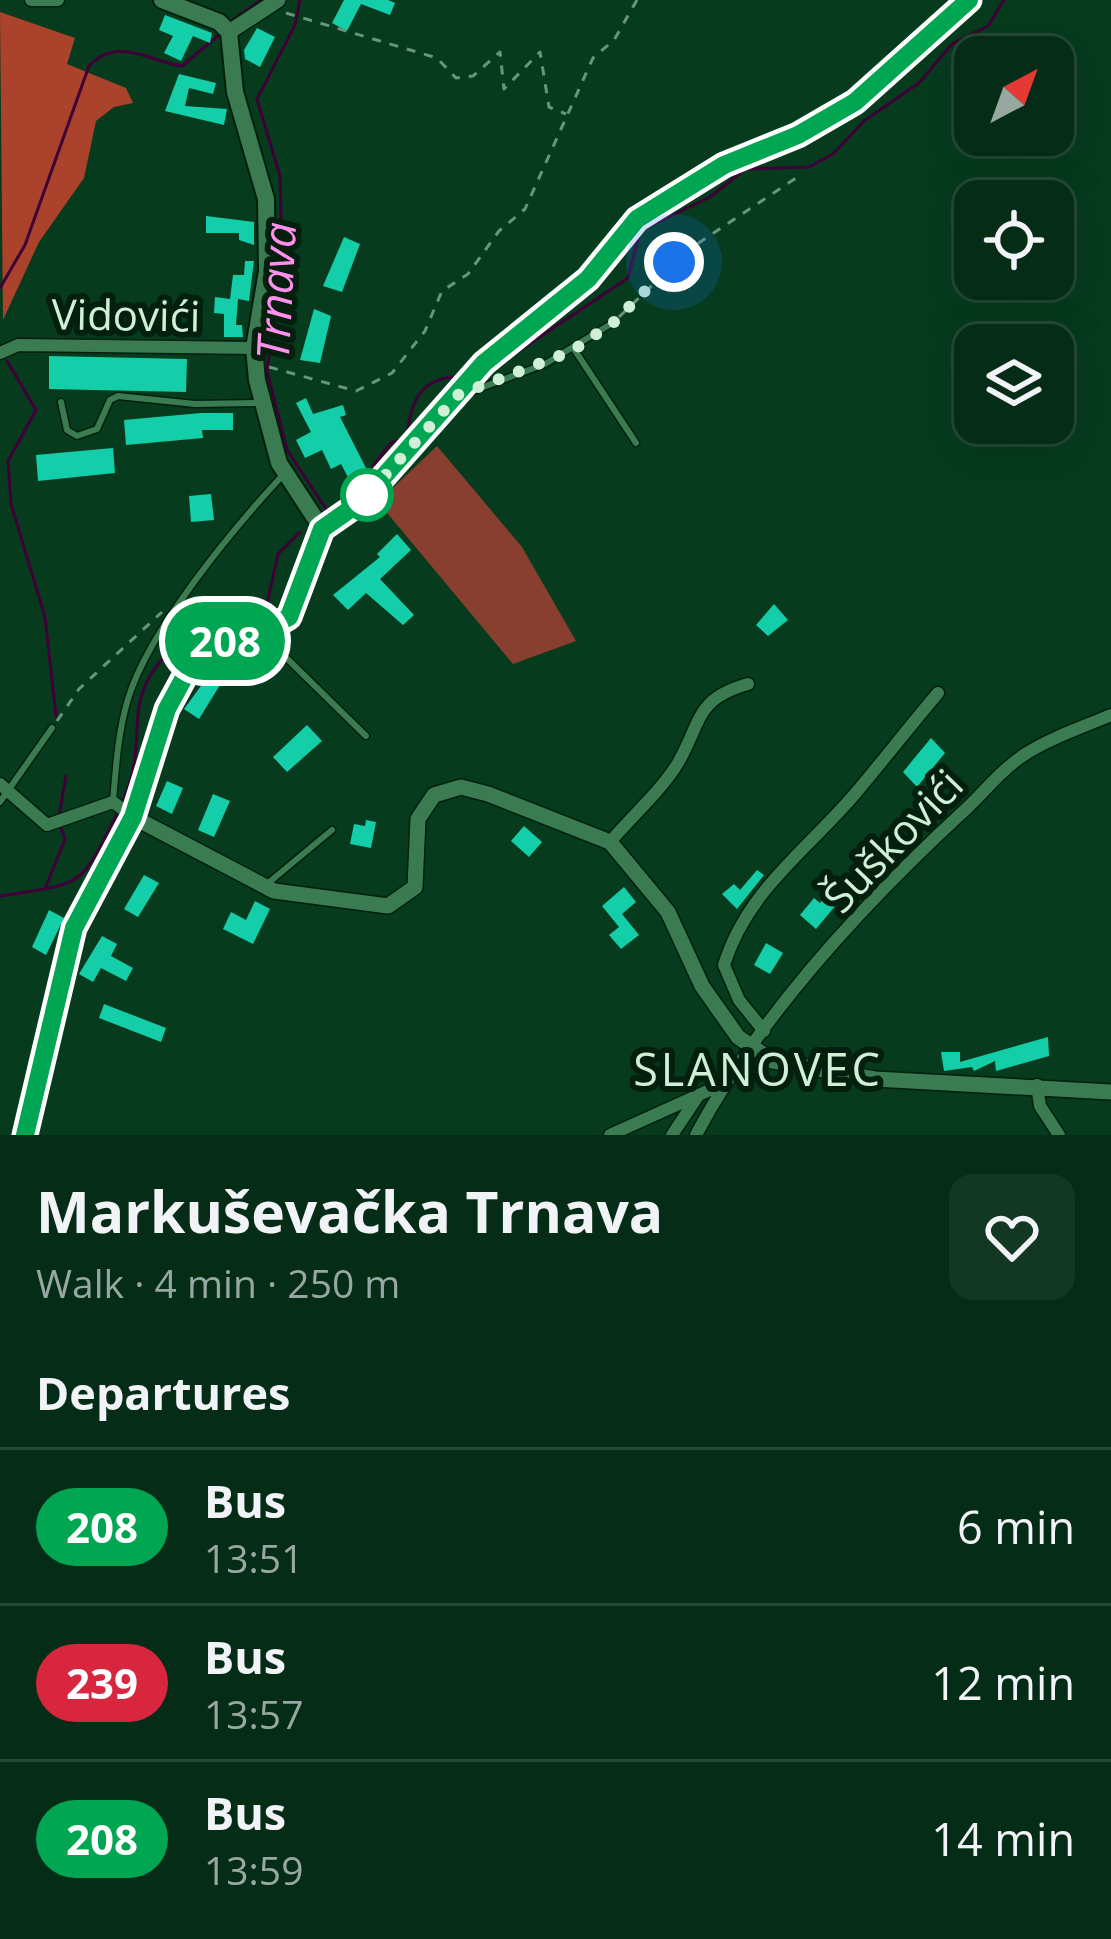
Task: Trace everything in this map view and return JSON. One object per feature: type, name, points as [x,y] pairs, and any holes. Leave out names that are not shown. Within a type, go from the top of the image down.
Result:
[{"type":"main road","points":[[25,1135],[74,928],[167,709],[192,663],[224,642],[279,626],[298,605],[322,529],[284,473],[262,403],[254,348],[267,271],[266,199],[236,92],[229,32],[219,22],[162,0]]},
{"type":"street","points":[[31,0],[58,0]]},
{"type":"street","points":[[229,32],[278,0]]},
{"type":"street","points":[[322,529],[362,501],[464,387],[588,279],[652,206],[724,165],[841,112],[889,76],[969,0]]},
{"type":"street","name":"Vidovići","points":[[0,353],[18,345],[254,348]]},
{"type":"street","points":[[610,842],[677,764],[700,710],[724,691],[748,684]]},
{"type":"street","points":[[764,1031],[740,1000],[724,965],[736,926],[793,853],[851,799],[938,693]]},
{"type":"street","name":"Šuškovići","points":[[723,1084],[910,861],[1022,756],[1111,715]]},
{"type":"street","points":[[3,792],[37,820],[59,824],[122,808],[264,886],[388,906],[406,896],[418,874],[418,819],[434,795],[446,788],[488,794],[610,842],[668,912],[702,986],[738,1037],[754,1050],[810,1071],[1111,1091]]},
{"type":"street","points":[[610,1135],[723,1084]]},
{"type":"street","points":[[702,1131],[723,1084]]},
{"type":"street","points":[[1037,1085],[1040,1106],[1059,1135]]},
{"type":"street","points":[[672,1135],[699,1095]]},
{"type":"lane","points":[[464,387],[574,349],[614,322]]},
{"type":"lane","points":[[574,349],[636,443]]},
{"type":"lane","points":[[61,402],[68,430],[77,436],[97,429],[110,400],[118,396],[195,404],[262,403]]},
{"type":"lane","points":[[122,808],[121,729],[133,685],[193,580],[284,473]]},
{"type":"lane","points":[[261,633],[366,736]]},
{"type":"lane","points":[[3,792],[52,728]]},
{"type":"lane","points":[[264,886],[332,830]]},
{"type":"path","points":[[269,367],[356,391],[392,373],[425,331],[442,291],[468,274],[499,231],[525,209],[593,58],[614,40],[637,0]]},
{"type":"path","points":[[292,16],[437,58],[456,78],[473,76],[500,52],[504,89],[540,52],[549,106],[567,115]]},
{"type":"path","points":[[614,322],[691,248],[802,173]]},
{"type":"path","points":[[52,728],[79,689],[193,580]]},
{"type":"shaded area","points":[[0,12],[75,38],[67,64],[126,88],[133,103],[114,107],[96,121],[84,178],[39,242],[3,320]]},
{"type":"shaded area","points":[[437,446],[522,547],[576,641],[513,664],[378,502]]},
{"type":"building","points":[[344,0],[395,3],[390,15],[361,4],[347,31],[332,23]]},
{"type":"building","points":[[165,15],[212,33],[210,43],[193,36],[181,61],[164,53],[173,36],[159,30]]},
{"type":"building","points":[[257,28],[275,37],[260,67],[245,59],[244,50]]},
{"type":"building","points":[[179,74],[216,83],[213,94],[189,88],[185,106],[227,109],[224,125],[165,111]]},
{"type":"building","points":[[206,216],[254,222],[254,245],[239,240],[239,233],[206,233]]},
{"type":"building","points":[[344,237],[360,244],[342,292],[323,286]]},
{"type":"building","points":[[245,261],[254,261],[249,301],[238,299],[236,325],[242,325],[243,337],[224,337],[224,314],[214,313],[215,297],[230,299],[233,275],[244,275]]},
{"type":"building","points":[[314,309],[331,316],[320,363],[300,360]]},
{"type":"building","points":[[49,356],[187,359],[186,392],[49,389]]},
{"type":"building","points":[[306,398],[313,414],[343,405],[346,415],[340,417],[368,472],[350,481],[341,464],[331,469],[322,450],[305,458],[296,440],[311,432],[296,403]]},
{"type":"building","points":[[233,413],[233,430],[202,430],[203,438],[126,445],[124,420]]},
{"type":"building","points":[[113,448],[115,473],[38,481],[36,455]]},
{"type":"building","points":[[211,494],[214,520],[191,522],[189,496]]},
{"type":"building","points":[[397,534],[411,550],[380,579],[414,615],[403,625],[366,593],[348,610],[333,595],[380,557],[377,554]]},
{"type":"building","points":[[774,604],[788,620],[768,636],[756,625]]},
{"type":"building","points":[[209,675],[220,685],[199,719],[184,709]]},
{"type":"building","points":[[307,725],[322,741],[287,772],[273,757]]},
{"type":"building","points":[[931,738],[945,753],[917,787],[903,772]]},
{"type":"building","points":[[167,781],[183,788],[172,814],[156,806]]},
{"type":"building","points":[[213,794],[230,801],[214,837],[198,830]]},
{"type":"building","points":[[366,820],[376,822],[371,848],[350,844],[354,824],[365,826]]},
{"type":"building","points":[[524,826],[542,842],[529,857],[511,841]]},
{"type":"building","points":[[887,839],[902,851],[870,887],[852,872],[878,840],[883,844]]},
{"type":"building","points":[[757,870],[764,875],[737,909],[722,894],[734,884],[740,890]]},
{"type":"building","points":[[144,875],[159,883],[138,917],[124,909]]},
{"type":"building","points":[[837,883],[855,898],[844,911],[836,905],[816,929],[800,915],[814,898],[820,903]]},
{"type":"building","points":[[624,887],[636,902],[622,914],[639,935],[621,949],[609,935],[619,927],[602,906]]},
{"type":"building","points":[[255,901],[270,909],[253,944],[223,929],[231,912],[246,920]]},
{"type":"building","points":[[49,910],[64,918],[46,955],[32,947]]},
{"type":"building","points":[[102,936],[117,944],[111,956],[133,968],[126,981],[101,968],[93,982],[79,974]]},
{"type":"building","points":[[766,943],[783,953],[770,974],[754,965]]},
{"type":"building","points":[[104,1004],[166,1028],[161,1042],[99,1018]]},
{"type":"building","points":[[1048,1037],[1049,1056],[996,1071],[995,1061],[974,1071],[972,1067],[944,1071],[941,1052],[960,1052],[960,1062]]},
{"type":"waterway","points":[[231,21],[261,0]]},
{"type":"waterway","name":"Trnava","points":[[300,0],[295,25],[257,99],[280,176],[282,260],[267,371],[287,450],[326,509]]},
{"type":"waterway","points":[[477,379],[628,278],[640,231],[710,197],[745,169],[809,167],[833,154],[864,121],[919,83],[952,44],[988,26],[1004,0]]},
{"type":"waterway","points":[[0,288],[25,245],[89,66],[111,52],[123,51],[182,66],[220,34]]},
{"type":"waterway","points":[[7,361],[36,410],[8,461],[11,504],[45,617],[56,716]]},
{"type":"waterway","points":[[373,466],[391,443],[407,437],[420,393],[437,381],[462,377]]},
{"type":"waterway","name":"Trnava","points":[[121,806],[131,779],[142,695],[151,675],[167,653],[202,624],[248,620],[265,613],[278,554],[300,532]]},
{"type":"waterway","points":[[59,816],[66,776]]},
{"type":"waterway","points":[[0,896],[75,879],[95,857],[117,814]]},
{"type":"waterway","points":[[45,889],[65,839],[60,825]]},
{"type":"bus line","name":"208","points":[[25,1135],[52,1037],[74,928],[133,817],[167,709],[192,663],[210,648],[279,626],[289,617],[298,605],[322,529],[362,501],[448,408],[470,376],[588,279],[652,206],[724,165],[827,121],[889,76],[969,0]]},
{"type":"district","name":"SLANOVEC","points":[[758,1068]]},
{"type":"route","points":[[367,495],[362,501],[458,395],[472,394],[572,351],[614,322],[674,262]]}]
